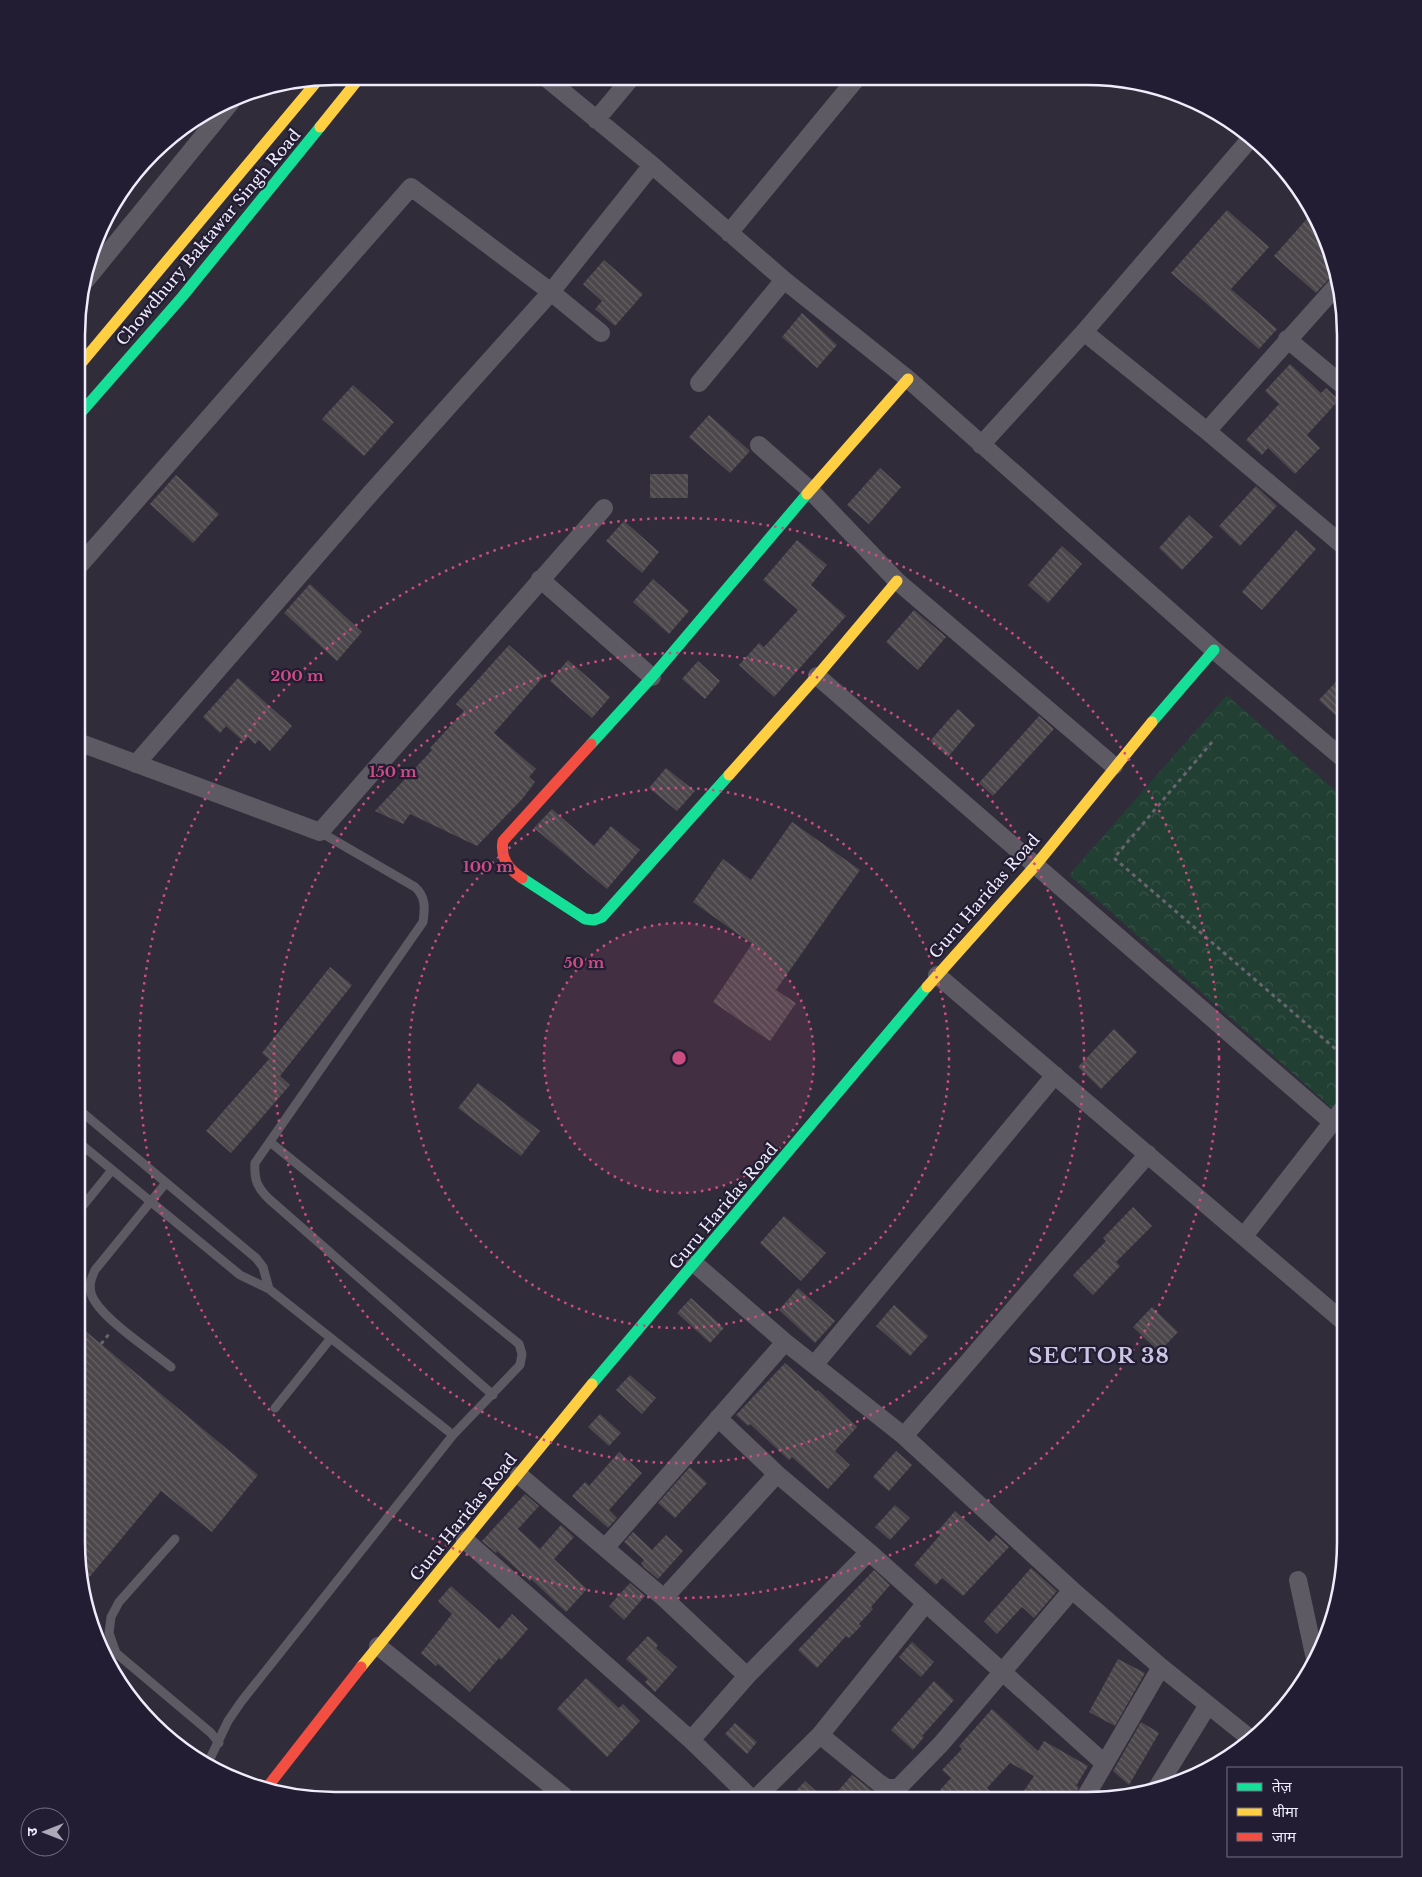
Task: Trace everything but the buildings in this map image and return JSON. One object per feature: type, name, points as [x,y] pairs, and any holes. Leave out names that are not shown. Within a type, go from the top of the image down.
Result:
[{"type":"street","name":"Chowdhury Baktawar Singh Road","points":[[85,408],[182,296],[354,85]]},
{"type":"street","points":[[554,85],[652,165],[784,280],[908,379],[1214,650],[1337,753]]},
{"type":"street","points":[[596,120],[625,85]]},
{"type":"street","points":[[729,233],[851,85]]},
{"type":"street","name":"Chowdhury Baktawar Singh Road","points":[[85,360],[313,86]]},
{"type":"street","points":[[94,269],[212,118]]},
{"type":"street","points":[[981,445],[1084,332],[1247,143]]},
{"type":"street","points":[[136,764],[370,494],[551,292],[652,165]]},
{"type":"street","points":[[85,559],[411,187],[551,292],[601,333]]},
{"type":"street","points":[[699,383],[784,280]]},
{"type":"street","points":[[1207,431],[1333,290]]},
{"type":"street","points":[[1084,332],[1207,431],[1337,540]]},
{"type":"street","points":[[1287,339],[1337,381]]},
{"type":"street","points":[[897,581],[817,676],[602,917],[594,920],[585,920],[514,873],[500,853],[503,841],[652,677],[810,490],[908,379]]},
{"type":"street","points":[[759,445],[810,490],[897,581],[1114,766]]},
{"type":"street","points":[[85,745],[320,832],[604,508]]},
{"type":"street","points":[[540,579],[652,677]]},
{"type":"street","name":"Guru Haridas Road","points":[[271,1783],[378,1646],[520,1475],[628,1340],[695,1264],[937,975],[1034,866],[1114,766],[1214,650]]},
{"type":"street","points":[[817,676],[1034,866],[1332,1122]]},
{"type":"street","points":[[937,975],[1337,1316]]},
{"type":"street","points":[[815,1364],[1055,1075]]},
{"type":"street","points":[[1244,1236],[1337,1116]]},
{"type":"street","points":[[904,1436],[1148,1154]]},
{"type":"street","points":[[695,1264],[785,1342],[904,1436],[1072,1590],[1161,1667],[1246,1735]]},
{"type":"street","points":[[605,1548],[785,1342]]},
{"type":"street","points":[[718,1418],[777,1474],[870,1552],[1104,1763]]},
{"type":"street","points":[[664,1598],[777,1474]]},
{"type":"street","points":[[520,1475],[664,1598],[747,1676]]},
{"type":"street","points":[[465,1540],[691,1740],[745,1792]]},
{"type":"street","points":[[691,1740],[747,1676],[870,1552]]},
{"type":"street","points":[[1298,1580],[1313,1648]]},
{"type":"street","points":[[820,1735],[879,1784],[887,1788],[898,1788],[941,1744],[1072,1590]]},
{"type":"street","points":[[761,1792],[820,1735],[926,1603]]},
{"type":"street","points":[[378,1646],[559,1792]]},
{"type":"street","points":[[1088,1792],[1161,1667]]},
{"type":"street","points":[[1163,1780],[1208,1705]]},
{"type":"lane","points":[[320,832],[415,887],[422,893],[425,910],[423,922],[255,1164],[254,1176],[258,1188],[493,1394]]},
{"type":"lane","points":[[85,1115],[165,1184],[256,1258],[263,1267],[269,1289]]},
{"type":"lane","points":[[211,1758],[241,1702],[453,1435],[520,1365],[522,1354],[519,1344],[270,1142]]},
{"type":"lane","points":[[85,1148],[240,1275],[269,1289],[453,1435]]},
{"type":"lane","points":[[85,1204],[112,1170]]},
{"type":"lane","points":[[165,1184],[95,1270],[90,1282],[92,1295],[102,1312],[171,1367]]},
{"type":"lane","points":[[274,1408],[331,1338]]},
{"type":"lane","points":[[175,1539],[119,1602],[111,1617],[109,1633],[116,1653],[211,1733],[219,1743]]},
{"type":"path","points":[[1212,742],[1114,858],[1337,1050]]},
{"type":"green space","points":[[1227,695],[1337,792],[1337,1103],[1332,1108],[1069,875]]},
{"type":"traffic: fast","points":[[85,408],[182,297],[320,127]]},
{"type":"traffic: fast","points":[[591,744],[652,677],[807,494]]},
{"type":"traffic: fast","points":[[1152,722],[1214,650]]},
{"type":"traffic: fast","points":[[522,878],[585,919],[594,920],[602,917],[729,775]]},
{"type":"traffic: fast","points":[[592,1384],[927,987]]},
{"type":"traffic: slow","points":[[320,127],[354,85]]},
{"type":"traffic: slow","points":[[85,359],[313,86]]},
{"type":"traffic: slow","points":[[807,494],[908,379]]},
{"type":"traffic: slow","points":[[729,775],[817,676],[897,581]]},
{"type":"traffic: slow","points":[[927,987],[1035,866],[1152,722]]},
{"type":"traffic: slow","points":[[361,1667],[592,1384]]},
{"type":"traffic: jam","points":[[522,878],[506,863],[502,847],[503,841],[591,744]]},
{"type":"traffic: jam","points":[[271,1783],[361,1667]]},
{"type":"district","name":"SECTOR 38","points":[[1099,1356]]}]
